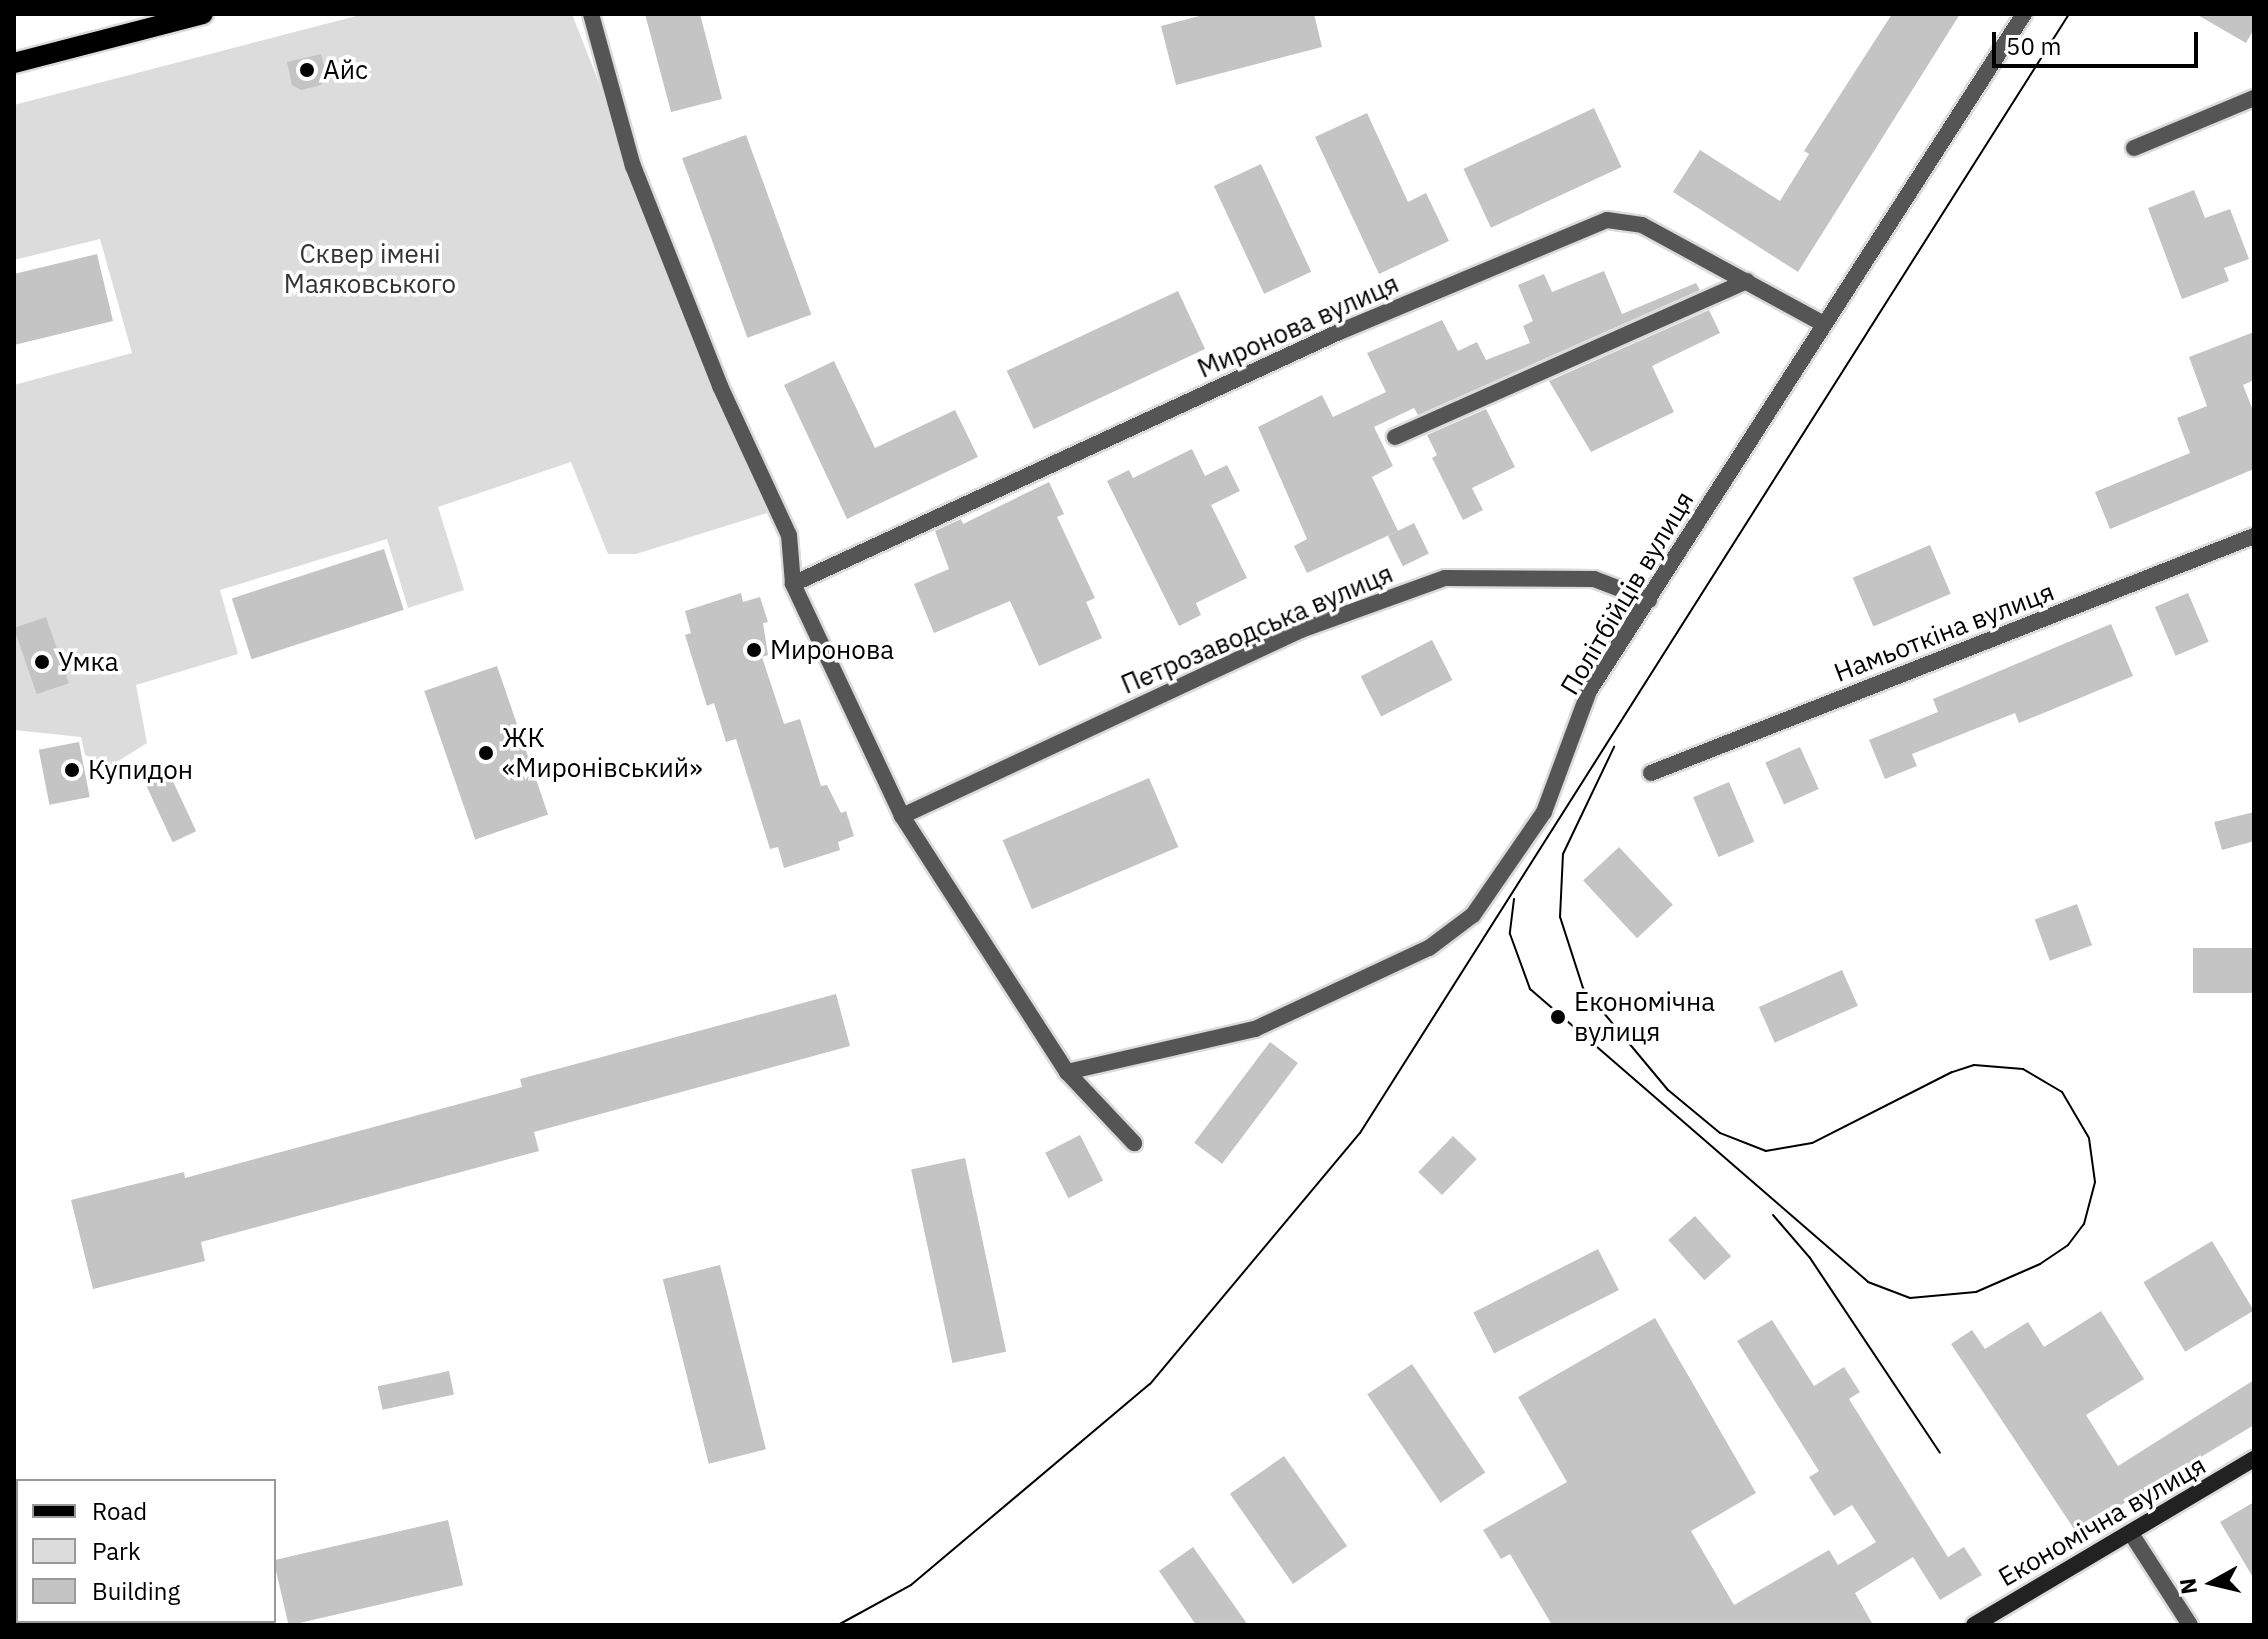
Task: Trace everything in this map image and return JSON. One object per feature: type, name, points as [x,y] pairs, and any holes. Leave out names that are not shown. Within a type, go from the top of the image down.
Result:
[{"type":"main road","points":[[14,63],[203,14]]},
{"type":"street","points":[[591,14],[633,166],[720,386],[789,535],[793,584],[902,816],[1067,1072],[1134,1143]]},
{"type":"street","name":"Політбійців вулиця","points":[[1067,1072],[1255,1029],[1429,948],[1473,915],[1544,812],[1589,691],[1822,323],[2024,14]]},
{"type":"street","points":[[2134,148],[2254,98]]},
{"type":"street","name":"Миронова вулиця","points":[[793,584],[1339,332],[1607,220],[1642,225],[1822,323]]},
{"type":"street","points":[[1395,437],[1747,281]]},
{"type":"street","name":"Намьоткіна вулиця","points":[[1651,773],[2254,536]]},
{"type":"street","name":"Петрозаводська вулиця","points":[[902,816],[1301,630],[1445,578],[1594,579],[1649,600]]},
{"type":"street","name":"Економічна вулиця","points":[[1974,1625],[2132,1535],[2254,1459]]},
{"type":"street","points":[[2132,1535],[2190,1625]]},
{"type":"green space","name":"Сквер імені Маяковського","points":[[364,14],[572,14],[767,513],[636,554],[608,554],[571,462],[438,507],[464,590],[408,608],[387,539],[220,590],[238,654],[136,685],[147,743],[112,765],[85,755],[81,737],[14,730],[14,385],[132,353],[100,239],[14,260],[14,105]]},
{"type":"green space","points":[[16,1594],[16,1623],[62,1625],[14,1625]]},
{"type":"building","points":[[645,14],[700,14],[722,99],[671,112]]},
{"type":"building","points":[[1207,14],[1314,14],[1322,47],[1176,85],[1161,26]]},
{"type":"building","points":[[1892,14],[1960,14],[1798,272],[1673,192],[1700,150],[1780,201],[1809,154],[1804,151]]},
{"type":"building","points":[[2196,14],[2254,14],[2254,29],[2246,43]]},
{"type":"building","name":"Айс","points":[[321,54],[327,78],[321,85],[301,90],[292,85],[287,62]]},
{"type":"building","points":[[1594,108],[1621,167],[1491,228],[1463,169]]},
{"type":"building","points":[[1367,113],[1408,202],[1426,193],[1449,241],[1379,274],[1315,137]]},
{"type":"building","points":[[746,135],[811,314],[747,338],[682,158]]},
{"type":"building","points":[[1261,164],[1311,272],[1264,294],[1214,186]]},
{"type":"building","points":[[2194,190],[2205,218],[2230,209],[2249,259],[2224,268],[2229,281],[2182,299],[2148,208]]},
{"type":"building","points":[[97,254],[113,321],[14,345],[14,274]]},
{"type":"building","points":[[1604,271],[1622,314],[1696,283],[1700,290],[1418,415],[1414,408],[1374,427],[1393,466],[1372,477],[1398,531],[1307,573],[1294,546],[1307,539],[1258,427],[1322,395],[1333,417],[1386,392],[1367,353],[1442,320],[1458,351],[1477,342],[1486,360],[1530,343],[1523,326],[1533,321],[1518,285],[1544,274],[1552,292]]},
{"type":"building","points":[[1178,291],[1205,349],[1034,429],[1007,371]]},
{"type":"building","points":[[1709,310],[1720,333],[1652,366],[1674,412],[1591,452],[1549,381]]},
{"type":"building","points":[[2254,332],[2254,380],[2243,385],[2254,413],[2254,469],[2110,529],[2095,492],[2190,453],[2177,418],[2207,406],[2189,357]]},
{"type":"building","points":[[834,361],[875,448],[955,410],[978,457],[847,519],[784,385]]},
{"type":"building","points":[[1486,409],[1515,467],[1472,488],[1483,510],[1463,520],[1432,458],[1437,455],[1427,435]]},
{"type":"building","points":[[1192,449],[1205,476],[1227,465],[1240,491],[1211,505],[1247,578],[1196,603],[1201,615],[1179,626],[1107,481],[1129,470],[1133,478]]},
{"type":"building","points":[[1049,482],[1064,514],[1057,517],[1095,598],[1086,602],[1102,638],[1039,666],[1010,601],[934,633],[914,584],[949,569],[935,531],[961,519],[963,524]]},
{"type":"building","points":[[1414,523],[1429,554],[1403,566],[1388,536]]},
{"type":"building","points":[[1930,545],[1951,594],[1873,627],[1853,578]]},
{"type":"building","points":[[384,549],[404,610],[252,659],[232,598]]},
{"type":"building","points":[[741,593],[743,602],[760,597],[768,622],[763,623],[768,655],[762,657],[784,724],[800,719],[821,786],[827,785],[841,813],[846,811],[854,836],[838,842],[840,850],[784,868],[778,847],[770,849],[736,739],[726,742],[714,703],[707,706],[685,635],[691,633],[685,611]]},
{"type":"building","points":[[2188,593],[2209,642],[2176,656],[2155,607]]},
{"type":"building","name":"Умка","points":[[46,617],[69,683],[37,694],[14,628]]},
{"type":"building","points":[[2111,624],[2133,676],[2019,723],[2015,713],[1912,754],[1917,766],[1885,779],[1869,740],[1938,712],[1933,699]]},
{"type":"building","points":[[1432,640],[1452,680],[1381,716],[1361,676]]},
{"type":"building","name":"ЖК «Миронівський»","points":[[497,666],[548,814],[475,840],[424,691]]},
{"type":"building","points":[[79,742],[90,797],[49,805],[39,750]]},
{"type":"building","points":[[1800,747],[1819,789],[1784,804],[1765,762]]},
{"type":"building","points":[[170,775],[196,831],[173,842],[146,786]]},
{"type":"building","points":[[1149,778],[1178,847],[1032,909],[1003,840]]},
{"type":"building","points":[[1729,782],[1754,842],[1718,857],[1693,797]]},
{"type":"building","points":[[2254,812],[2254,841],[2222,850],[2214,822]]},
{"type":"building","points":[[1619,847],[1673,905],[1637,938],[1583,880]]},
{"type":"building","points":[[2077,904],[2092,945],[2050,961],[2035,919]]},
{"type":"building","points":[[2193,948],[2254,948],[2254,993],[2193,993]]},
{"type":"building","points":[[1842,970],[1858,1006],[1775,1043],[1759,1007]]},
{"type":"building","points":[[836,994],[850,1046],[534,1132],[539,1151],[201,1242],[205,1261],[93,1289],[71,1200],[184,1172],[185,1178],[522,1087],[520,1079]]},
{"type":"building","points":[[1270,1042],[1298,1063],[1222,1164],[1194,1143]]},
{"type":"building","points":[[1080,1135],[1103,1180],[1068,1198],[1045,1153]]},
{"type":"building","points":[[1453,1136],[1477,1159],[1442,1195],[1418,1172]]},
{"type":"building","points":[[965,1158],[1006,1352],[952,1363],[911,1169]]},
{"type":"building","points":[[1695,1216],[1731,1256],[1704,1280],[1668,1240]]},
{"type":"building","points":[[2212,1241],[2254,1310],[2185,1352],[2143,1282]]},
{"type":"building","points":[[1598,1249],[1619,1290],[1494,1354],[1473,1313]]},
{"type":"building","points":[[720,1265],[766,1449],[709,1464],[663,1279]]},
{"type":"building","points":[[2101,1311],[2144,1379],[2086,1415],[2118,1466],[2254,1380],[2254,1425],[2076,1532],[1951,1344],[1972,1330],[1985,1349],[2028,1322],[2044,1347]]},
{"type":"building","points":[[1655,1318],[1756,1493],[1691,1531],[1734,1605],[1829,1550],[1838,1565],[1876,1542],[1852,1505],[1834,1516],[1809,1477],[1819,1471],[1737,1341],[1772,1320],[1814,1386],[1844,1367],[1860,1392],[1849,1399],[1948,1557],[1964,1547],[1982,1575],[1940,1600],[1913,1557],[1855,1593],[1873,1625],[1552,1625],[1510,1554],[1501,1559],[1483,1530],[1567,1482],[1518,1397]]},
{"type":"building","points":[[1412,1364],[1485,1473],[1440,1503],[1367,1394]]},
{"type":"building","points":[[449,1371],[454,1394],[383,1410],[378,1386]]},
{"type":"building","points":[[1284,1456],[1347,1546],[1293,1584],[1230,1494]]},
{"type":"building","points":[[2254,1502],[2254,1579],[2220,1522]]},
{"type":"building","points":[[448,1520],[463,1585],[289,1625],[276,1560]]},
{"type":"building","points":[[1193,1547],[1248,1625],[1196,1625],[1159,1571]]},
{"type":"tram line","points":[[838,1625],[911,1585],[1150,1384],[1360,1133],[2069,14]]},
{"type":"tram line","points":[[1514,899],[1510,934],[1530,989],[1868,1282],[1910,1298],[1976,1292],[2040,1264],[2068,1245],[2084,1224],[2095,1182],[2089,1138],[2062,1092],[2023,1069],[1974,1065],[1952,1072],[1812,1143],[1766,1151],[1720,1133],[1668,1090],[1583,988],[1560,917],[1563,854],[1614,747]]},
{"type":"tram line","points":[[1773,1215],[1810,1258],[1940,1453]]},
{"type":"place","name":"Айс","points":[[307,70]]},
{"type":"place","name":"Миронова","points":[[754,650]]},
{"type":"place","name":"Умка","points":[[42,662]]},
{"type":"place","name":"ЖК «Миронівський»","points":[[486,753]]},
{"type":"place","name":"Купидон","points":[[72,770]]},
{"type":"place","name":"Економічна вулиця","points":[[1558,1017]]}]
